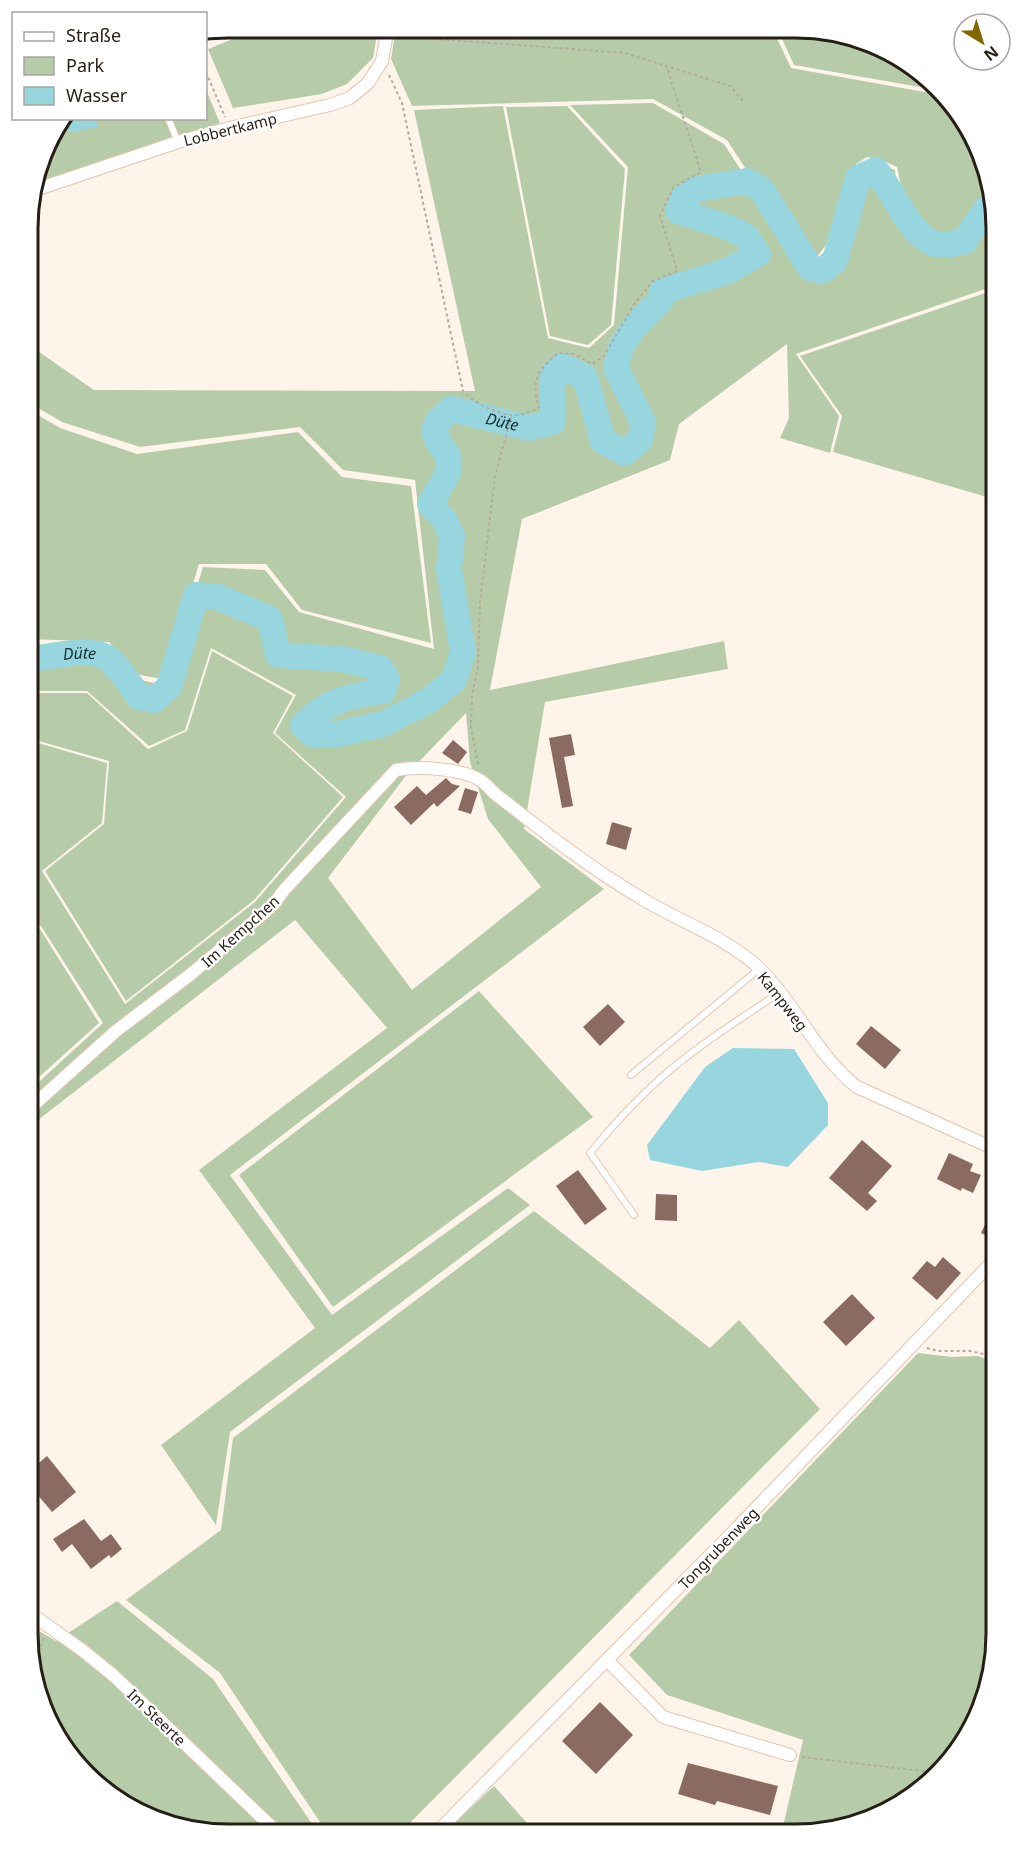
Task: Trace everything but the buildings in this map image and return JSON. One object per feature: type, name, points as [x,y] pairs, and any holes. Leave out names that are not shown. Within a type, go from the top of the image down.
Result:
[{"type":"street","name":"Lobbertkamp","points":[[42,188],[178,142],[330,105],[350,98],[368,83],[382,61],[386,38]]},
{"type":"street","name":"Im Kempchen","points":[[38,1101],[116,1031],[191,974],[273,905],[396,770],[410,767],[452,770],[483,781]]},
{"type":"street","name":"Kampweg","points":[[483,781],[494,794],[573,855],[649,903],[732,947],[759,969],[822,1051],[857,1087],[986,1145]]},
{"type":"street","name":"Tongrubenweg","points":[[445,1824],[986,1268]]},
{"type":"street","name":"Im Steerte","points":[[38,1618],[114,1676],[269,1824]]},
{"type":"street","points":[[607,1660],[663,1717],[790,1755]]},
{"type":"lane","points":[[169,120],[178,142]]},
{"type":"lane","points":[[631,1076],[759,969]]},
{"type":"lane","points":[[634,1215],[590,1153],[608,1131],[663,1076],[742,1017],[779,993]]},
{"type":"path","points":[[455,38],[625,53],[730,86],[743,101]]},
{"type":"path","points":[[382,61],[402,103],[463,391],[471,400],[511,416],[539,408],[535,392],[539,370],[558,353],[574,354],[592,364],[604,356],[635,303],[653,281],[677,272],[660,216],[673,188],[701,172],[666,65]]},
{"type":"path","points":[[207,74],[229,128]]},
{"type":"path","points":[[483,781],[471,728],[472,696],[478,666],[480,602],[495,477],[511,416]]},
{"type":"path","points":[[912,1345],[938,1351],[970,1351],[986,1355]]},
{"type":"path","points":[[39,1651],[48,1625]]},
{"type":"path","points":[[790,1755],[928,1772]]},
{"type":"green space","points":[[235,38],[376,38],[373,58],[347,84],[322,94],[233,108],[208,49]]},
{"type":"green space","points":[[394,38],[777,38],[791,68],[930,93],[955,122],[967,143],[983,190],[985,209],[974,215],[953,234],[941,237],[930,231],[902,191],[897,167],[882,160],[867,157],[856,164],[835,233],[813,262],[787,233],[727,140],[653,99],[412,106],[391,59]]},
{"type":"green space","points":[[782,38],[834,41],[881,57],[902,69],[925,88],[794,65]]},
{"type":"green space","points":[[207,92],[220,123],[101,162],[43,184],[52,155],[71,120],[207,120]]},
{"type":"green space","points":[[653,103],[724,144],[781,232],[814,266],[836,239],[859,165],[876,163],[895,170],[897,194],[919,226],[937,241],[952,239],[975,218],[986,214],[986,289],[796,354],[839,416],[830,453],[780,438],[789,418],[787,344],[679,424],[670,460],[522,519],[490,690],[724,641],[728,669],[545,702],[524,829],[604,889],[230,1175],[332,1315],[508,1188],[530,1205],[230,1432],[216,1525],[161,1445],[315,1328],[199,1170],[387,1028],[295,920],[38,1120],[38,1083],[103,1023],[41,926],[38,926],[38,743],[107,763],[102,823],[42,871],[125,1004],[255,902],[346,797],[275,733],[296,695],[211,648],[185,730],[149,746],[87,691],[38,691],[38,645],[107,648],[137,679],[166,686],[203,567],[265,570],[299,612],[434,649],[415,480],[343,470],[300,427],[140,447],[62,422],[38,408],[38,351],[94,390],[475,391],[414,110],[503,106],[548,338],[589,348],[614,325],[628,167],[570,105]],"holes":[[[466,713],[470,762],[488,819],[541,887],[412,990],[328,878],[408,773]]]},
{"type":"green space","points":[[567,106],[625,169],[611,325],[588,345],[550,336],[506,107]]},
{"type":"green space","points":[[986,293],[986,497],[833,452],[842,416],[800,356]]},
{"type":"green space","points":[[38,415],[60,428],[137,454],[298,432],[342,477],[411,486],[431,643],[302,610],[266,564],[199,564],[164,679],[139,675],[109,642],[38,639]]},
{"type":"green space","points":[[212,651],[293,696],[273,733],[343,797],[254,900],[126,1001],[45,871],[104,824],[109,761],[38,741],[38,693],[87,693],[148,749],[187,731]]},
{"type":"green space","points":[[38,929],[40,929],[99,1023],[38,1078]]},
{"type":"green space","points":[[479,991],[593,1117],[333,1307],[239,1175]]},
{"type":"green space","points":[[534,1211],[710,1348],[739,1320],[820,1409],[409,1824],[321,1824],[220,1673],[126,1600],[221,1530],[233,1438]]},
{"type":"green space","points":[[918,1353],[952,1357],[978,1356],[986,1359],[986,1647],[983,1672],[972,1707],[961,1730],[947,1750],[922,1777],[902,1793],[858,1814],[821,1823],[784,1824],[803,1740],[667,1695],[629,1655]]},
{"type":"green space","points":[[117,1601],[213,1679],[312,1824],[203,1823],[155,1810],[122,1793],[85,1760],[69,1740],[57,1719],[41,1672],[38,1630],[56,1641]]},
{"type":"green space","points":[[494,1786],[528,1824],[454,1824]]},
{"type":"water","points":[[71,120],[97,120],[97,127],[69,131],[66,127]]},
{"type":"water","points":[[733,1048],[794,1049],[828,1103],[828,1125],[788,1167],[759,1162],[702,1171],[650,1160],[647,1145],[705,1067]]},
{"type":"waterway","name":"Düte","points":[[38,658],[70,653],[93,653],[103,656],[118,668],[139,697],[154,700],[169,687],[196,595],[218,597],[270,619],[278,655],[342,659],[380,668],[387,679],[383,691],[349,697],[321,710],[303,725],[312,734],[337,734],[383,724],[428,701],[454,680],[463,652],[449,569],[452,536],[444,519],[430,504],[448,473],[448,456],[434,431],[439,420],[451,409],[529,428],[553,422],[553,374],[562,366],[585,377],[603,441],[625,453],[640,440],[643,422],[616,368],[621,346],[636,325],[661,300],[662,291],[725,272],[758,254],[746,236],[727,227],[678,211],[683,198],[696,189],[747,181],[762,190],[810,268],[822,271],[835,260],[858,178],[876,170],[909,222],[925,239],[935,244],[964,242],[985,210]]}]
